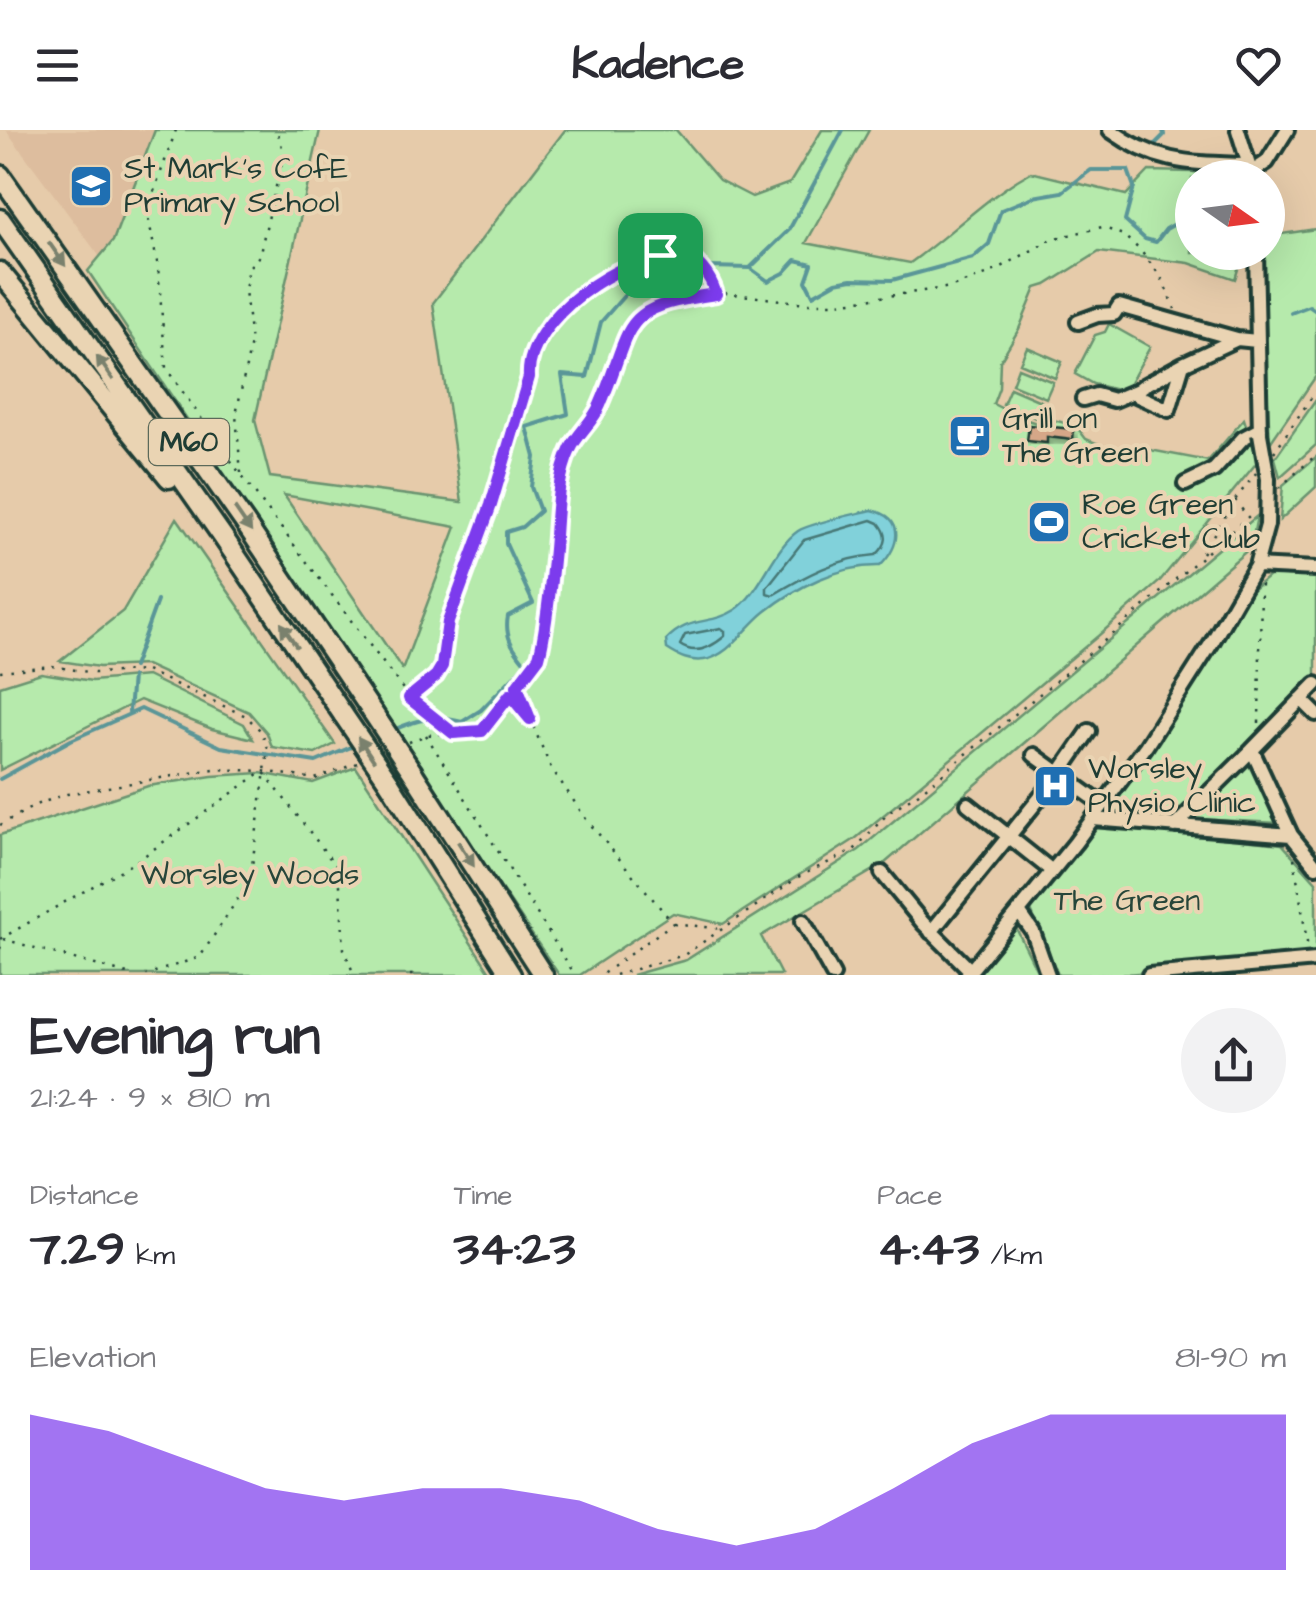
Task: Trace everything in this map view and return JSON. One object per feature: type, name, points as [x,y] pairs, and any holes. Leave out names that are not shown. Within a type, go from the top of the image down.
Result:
[{"type":"highway","name":"M60","points":[[0,175],[246,523],[542,975]]},
{"type":"highway","name":"M60","points":[[0,219],[389,782],[512,975]]},
{"type":"highway","name":"M60","points":[[0,272],[165,474],[223,537]]},
{"type":"street","points":[[1238,130],[1245,160]]},
{"type":"street","points":[[1268,160],[1287,130]]},
{"type":"street","points":[[1115,134],[1139,150],[1175,161]]},
{"type":"street","points":[[882,873],[969,973],[1104,805],[1171,708],[1256,566],[1267,525],[1268,479],[1260,432],[1256,270]]},
{"type":"street","points":[[1078,322],[1114,314],[1119,306],[1257,342]]},
{"type":"street","points":[[1083,398],[1100,396],[1114,400],[1236,339]]},
{"type":"street","points":[[1138,390],[1142,400],[1169,410],[1183,364]]},
{"type":"street","points":[[1186,484],[1214,470],[1243,438],[1260,432]]},
{"type":"street","points":[[1256,566],[1316,569]]},
{"type":"street","points":[[1175,826],[1316,684]]},
{"type":"street","points":[[1301,700],[1316,714]]},
{"type":"street","points":[[931,932],[1060,773],[1089,731]]},
{"type":"street","points":[[1256,746],[1292,835],[1316,866]]},
{"type":"street","points":[[1034,754],[1104,805]]},
{"type":"street","points":[[968,804],[1052,871]]},
{"type":"street","points":[[1093,819],[1292,835]]},
{"type":"street","points":[[1019,912],[1033,932],[1048,975]]},
{"type":"street","points":[[803,921],[833,975]]},
{"type":"street","points":[[1149,975],[1293,968],[1313,960]]},
{"type":"path","points":[[176,130],[147,211],[158,266],[166,368],[241,475],[409,698],[451,732]]},
{"type":"path","points":[[241,475],[236,415],[251,344],[245,290],[249,267],[259,256],[284,154],[277,130]]},
{"type":"path","points":[[413,740],[426,735],[482,731],[539,657],[556,505],[568,454],[601,402],[621,344],[634,322],[651,309],[716,294],[838,302],[938,290],[989,274],[1052,239],[1102,227],[1123,235],[1151,264],[1184,324]]},
{"type":"path","points":[[409,698],[436,676],[442,666],[448,622],[504,464],[529,377],[533,347],[564,310],[612,274],[670,253],[684,254],[694,262],[704,271],[716,294]]},
{"type":"path","points":[[1270,496],[1316,455]]},
{"type":"path","points":[[1234,500],[1248,517]]},
{"type":"path","points":[[614,975],[684,954],[800,876],[853,850],[898,804],[918,793],[1097,647],[1259,507]]},
{"type":"path","points":[[1256,566],[1262,584],[1256,746]]},
{"type":"path","points":[[0,671],[52,666],[94,673],[146,671],[246,716],[262,732],[268,749],[250,880],[200,957],[146,975]]},
{"type":"path","points":[[517,686],[550,766],[586,820],[673,923]]},
{"type":"path","points":[[510,695],[530,719]]},
{"type":"path","points":[[426,735],[574,973]]},
{"type":"path","points":[[0,825],[38,804],[67,794],[202,770],[264,771],[314,779],[360,761]]},
{"type":"path","points":[[0,948],[2,939],[137,861],[264,771]]},
{"type":"path","points":[[264,771],[339,870],[344,948],[354,975]]},
{"type":"path","points":[[1292,835],[1313,960]]},
{"type":"path","points":[[601,975],[673,923],[724,929]]},
{"type":"path","points":[[2,939],[132,975]]},
{"type":"path","points":[[168,968],[170,975]]},
{"type":"path","points":[[410,975],[416,975]]},
{"type":"shaded area","name":"St Mark's CofE Primary School","points":[[6,130],[155,130],[113,241],[100,257]]},
{"type":"green space","points":[[155,130],[320,130],[255,420],[270,477],[462,502],[433,303],[565,130],[676,130],[719,180],[752,197],[790,183],[822,130],[869,130],[806,243],[910,263],[999,192],[1031,172],[1126,195],[1149,171],[1175,172],[1175,261],[1099,252],[1036,288],[1000,361],[999,388],[993,404],[1046,426],[1054,420],[1076,426],[1086,439],[1113,450],[1145,449],[1208,461],[1244,419],[1258,461],[1159,582],[855,839],[723,924],[673,913],[580,975],[559,975],[88,271],[113,241]],"holes":[[[284,495],[456,527],[402,669]]]},
{"type":"green space","points":[[1316,229],[1316,376],[1270,443],[1261,270],[1285,270],[1285,234]]},
{"type":"green space","points":[[1209,270],[1238,270],[1235,279]]},
{"type":"green space","points":[[1109,324],[1150,347],[1125,392],[1093,384],[1075,374],[1095,335],[1105,332]]},
{"type":"green space","points":[[1027,347],[1062,362],[1055,378],[1020,363]]},
{"type":"green space","points":[[1018,368],[1053,382],[1046,398],[1012,384]]},
{"type":"green space","points":[[1010,388],[1045,403],[1038,419],[1003,404]]},
{"type":"green space","points":[[1316,400],[1316,445],[1280,477],[1275,458]]},
{"type":"green space","points":[[1316,457],[1316,487],[1280,520],[1283,485]]},
{"type":"green space","points":[[1257,516],[1251,547],[884,864],[761,936],[781,975],[632,975],[686,960],[859,850]]},
{"type":"green space","points":[[177,518],[335,744],[315,754],[272,747],[267,733],[249,712],[146,665],[99,667],[60,661],[123,611]]},
{"type":"green space","points":[[1316,575],[1316,677],[1174,820],[1108,813],[1251,591],[1269,576]]},
{"type":"green space","points":[[41,673],[92,681],[147,676],[244,724],[253,739],[212,729],[140,700],[0,770],[0,686]]},
{"type":"green space","points":[[1250,762],[1280,823],[1193,819]]},
{"type":"green space","name":"Worsley Woods","points":[[356,767],[492,975],[0,975],[0,835],[148,786],[260,773],[313,783]]},
{"type":"green space","name":"The Green","points":[[1095,825],[1282,844],[1316,882],[1316,956],[1116,975],[1058,975],[1030,908]]},
{"type":"green space","points":[[1015,926],[1039,975],[974,975]]},
{"type":"water","points":[[872,510],[891,519],[895,526],[892,550],[880,566],[850,569],[804,586],[765,612],[713,657],[689,660],[667,649],[666,640],[683,627],[726,615],[744,602],[781,548],[798,531]]},
{"type":"building","points":[[1029,425],[1074,429],[1073,440],[1047,437],[1047,443],[1027,441]]},
{"type":"waterway","points":[[750,268],[789,230],[843,130]]},
{"type":"waterway","points":[[1150,149],[1164,135],[1163,130]]},
{"type":"waterway","points":[[393,730],[427,719],[462,722],[481,710],[526,664],[511,642],[507,623],[508,616],[533,603],[506,544],[506,532],[522,527],[540,511],[531,487],[535,457],[527,427],[568,414],[562,375],[587,377],[601,322],[637,281],[650,280],[656,288],[667,291],[691,284],[709,267],[750,268],[768,281],[784,273],[796,260],[812,264],[806,281],[813,295],[836,282],[892,280],[973,258],[989,244],[1001,210],[1033,197],[1062,192],[1091,170],[1128,170],[1134,187],[1125,221],[1145,239],[1156,242],[1175,224]]},
{"type":"waterway","points":[[1291,313],[1309,306],[1316,311]]},
{"type":"waterway","points":[[133,667],[157,601]]},
{"type":"waterway","points":[[129,712],[132,677]]},
{"type":"waterway","points":[[0,779],[71,740],[141,709],[221,747],[316,762],[356,745]]},
{"type":"place","name":"St Mark's CofE Primary School","points":[[91,186]]},
{"type":"place","name":"Grill on The Green","points":[[970,436]]},
{"type":"place","name":"Roe Green Cricket Club","points":[[1049,522]]},
{"type":"place","name":"Worsley Physio Clinic","points":[[1055,786]]},
{"type":"route","points":[[677,253],[689,257],[706,274],[716,294],[664,303],[634,322],[612,365],[596,414],[571,448],[556,505],[541,649],[517,686],[530,719],[510,695],[482,731],[453,733],[409,698],[440,672],[448,622],[499,480],[529,377],[533,347],[546,328],[583,294],[612,274],[660,255],[677,253]]}]
